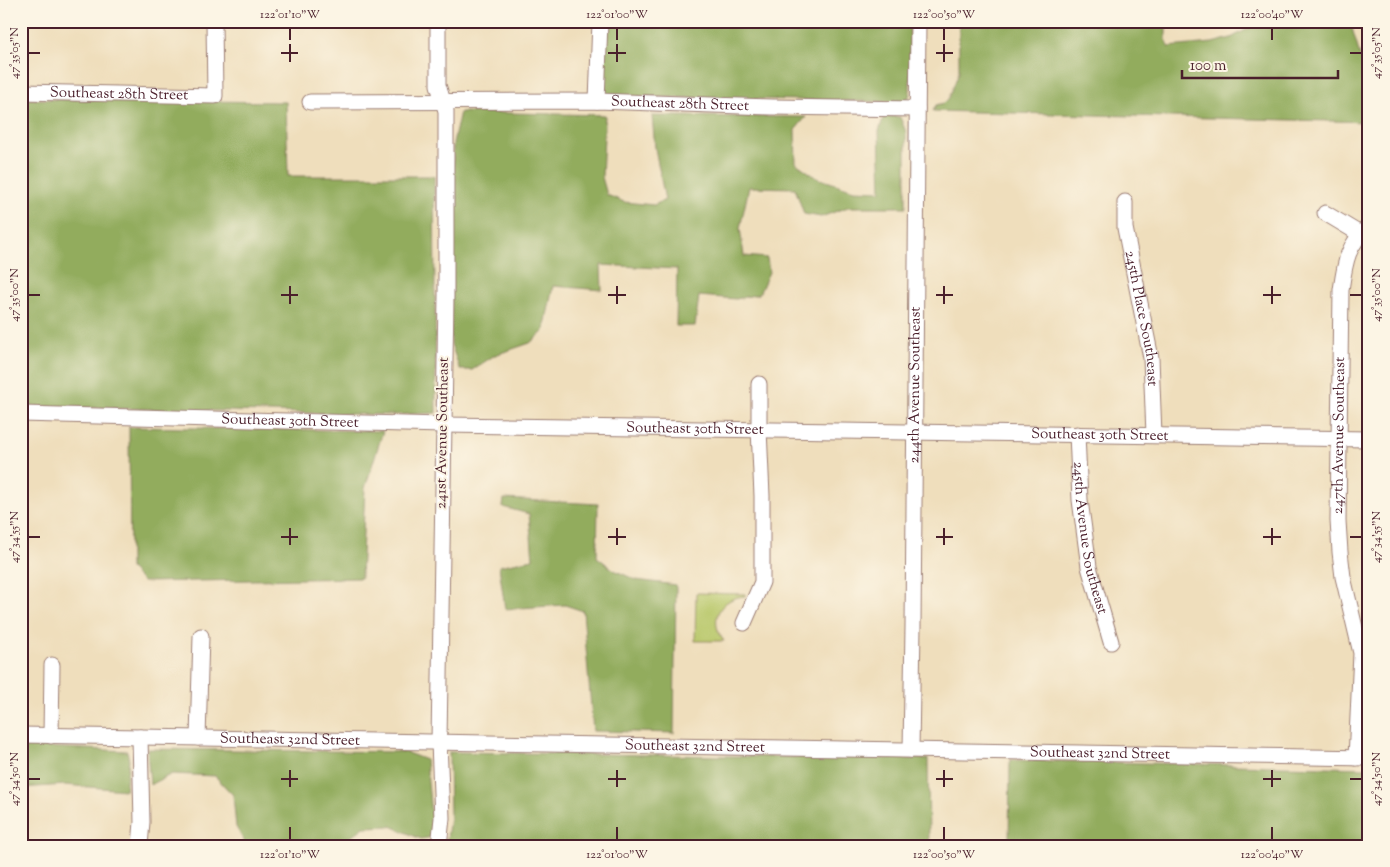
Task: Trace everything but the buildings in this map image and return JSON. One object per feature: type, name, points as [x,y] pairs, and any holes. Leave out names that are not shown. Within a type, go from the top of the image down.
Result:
[{"type":"street","name":"Southeast 28th Street","points":[[21,92],[215,96],[214,21]]},
{"type":"street","name":"241st Avenue Southeast","points":[[438,21],[438,85],[446,111],[446,296],[439,742],[442,818],[439,846]]},
{"type":"street","points":[[598,101],[600,21]]},
{"type":"street","name":"244th Avenue Southeast","points":[[911,750],[918,21]]},
{"type":"street","name":"Southeast 28th Street","points":[[310,102],[598,101],[772,107],[917,109]]},
{"type":"street","name":"245th Place Southeast","points":[[1125,202],[1126,228],[1151,358],[1154,435]]},
{"type":"street","points":[[1325,213],[1364,230]]},
{"type":"street","name":"247th Avenue Southeast","points":[[1362,758],[1365,653],[1340,552],[1338,521],[1341,290],[1344,266],[1348,254],[1353,242],[1364,230]]},
{"type":"street","points":[[744,622],[762,582],[759,384]]},
{"type":"street","name":"Southeast 30th Street","points":[[21,414],[443,425],[1369,439]]},
{"type":"street","name":"245th Avenue Southeast","points":[[1077,434],[1080,500],[1089,567],[1111,642]]},
{"type":"street","points":[[198,738],[201,636]]},
{"type":"street","points":[[51,736],[52,665]]},
{"type":"street","name":"Southeast 32nd Street","points":[[21,735],[1362,758]]},
{"type":"street","points":[[140,737],[142,822],[140,846]]},
{"type":"green space","points":[[605,21],[910,21],[910,93],[908,99],[901,102],[608,96],[604,90]]},
{"type":"green space","points":[[959,21],[1116,21],[1118,23],[1125,21],[1141,25],[1155,22],[1166,27],[1168,47],[1212,43],[1231,38],[1262,21],[1350,21],[1369,87],[1369,122],[933,111],[936,105],[944,103],[949,98],[959,72]]},
{"type":"green space","points":[[21,99],[286,102],[288,176],[434,176],[436,413],[392,415],[21,406]]},
{"type":"green space","points":[[460,112],[605,115],[602,177],[607,195],[624,202],[654,205],[665,200],[655,148],[652,116],[806,117],[795,130],[796,163],[817,178],[854,190],[881,191],[879,131],[884,116],[900,117],[906,132],[906,207],[848,207],[821,217],[804,214],[795,188],[749,187],[740,228],[744,256],[767,258],[769,272],[759,294],[736,299],[699,296],[695,326],[676,326],[677,269],[601,265],[602,290],[553,286],[544,331],[530,343],[495,355],[472,370],[460,370],[451,344],[453,143]]},
{"type":"green space","points":[[129,427],[383,431],[365,488],[361,578],[143,582],[130,569]]},
{"type":"green space","points":[[504,499],[598,504],[597,557],[614,570],[636,580],[676,585],[674,733],[593,731],[583,611],[565,605],[505,609],[499,566],[533,559],[529,514],[503,507]]},
{"type":"green space","points":[[696,593],[745,594],[745,596],[728,601],[719,612],[717,626],[724,641],[695,641]]},
{"type":"green space","points":[[21,746],[127,751],[129,760],[125,790],[65,785],[21,788]]},
{"type":"green space","points":[[147,749],[405,752],[426,760],[433,837],[421,839],[391,826],[364,827],[339,846],[247,846],[236,827],[233,795],[215,776],[172,774],[150,785]]},
{"type":"green space","points":[[449,752],[928,759],[929,846],[446,846],[450,817]]},
{"type":"green space","points":[[1010,760],[1369,768],[1369,846],[1009,846]]}]
